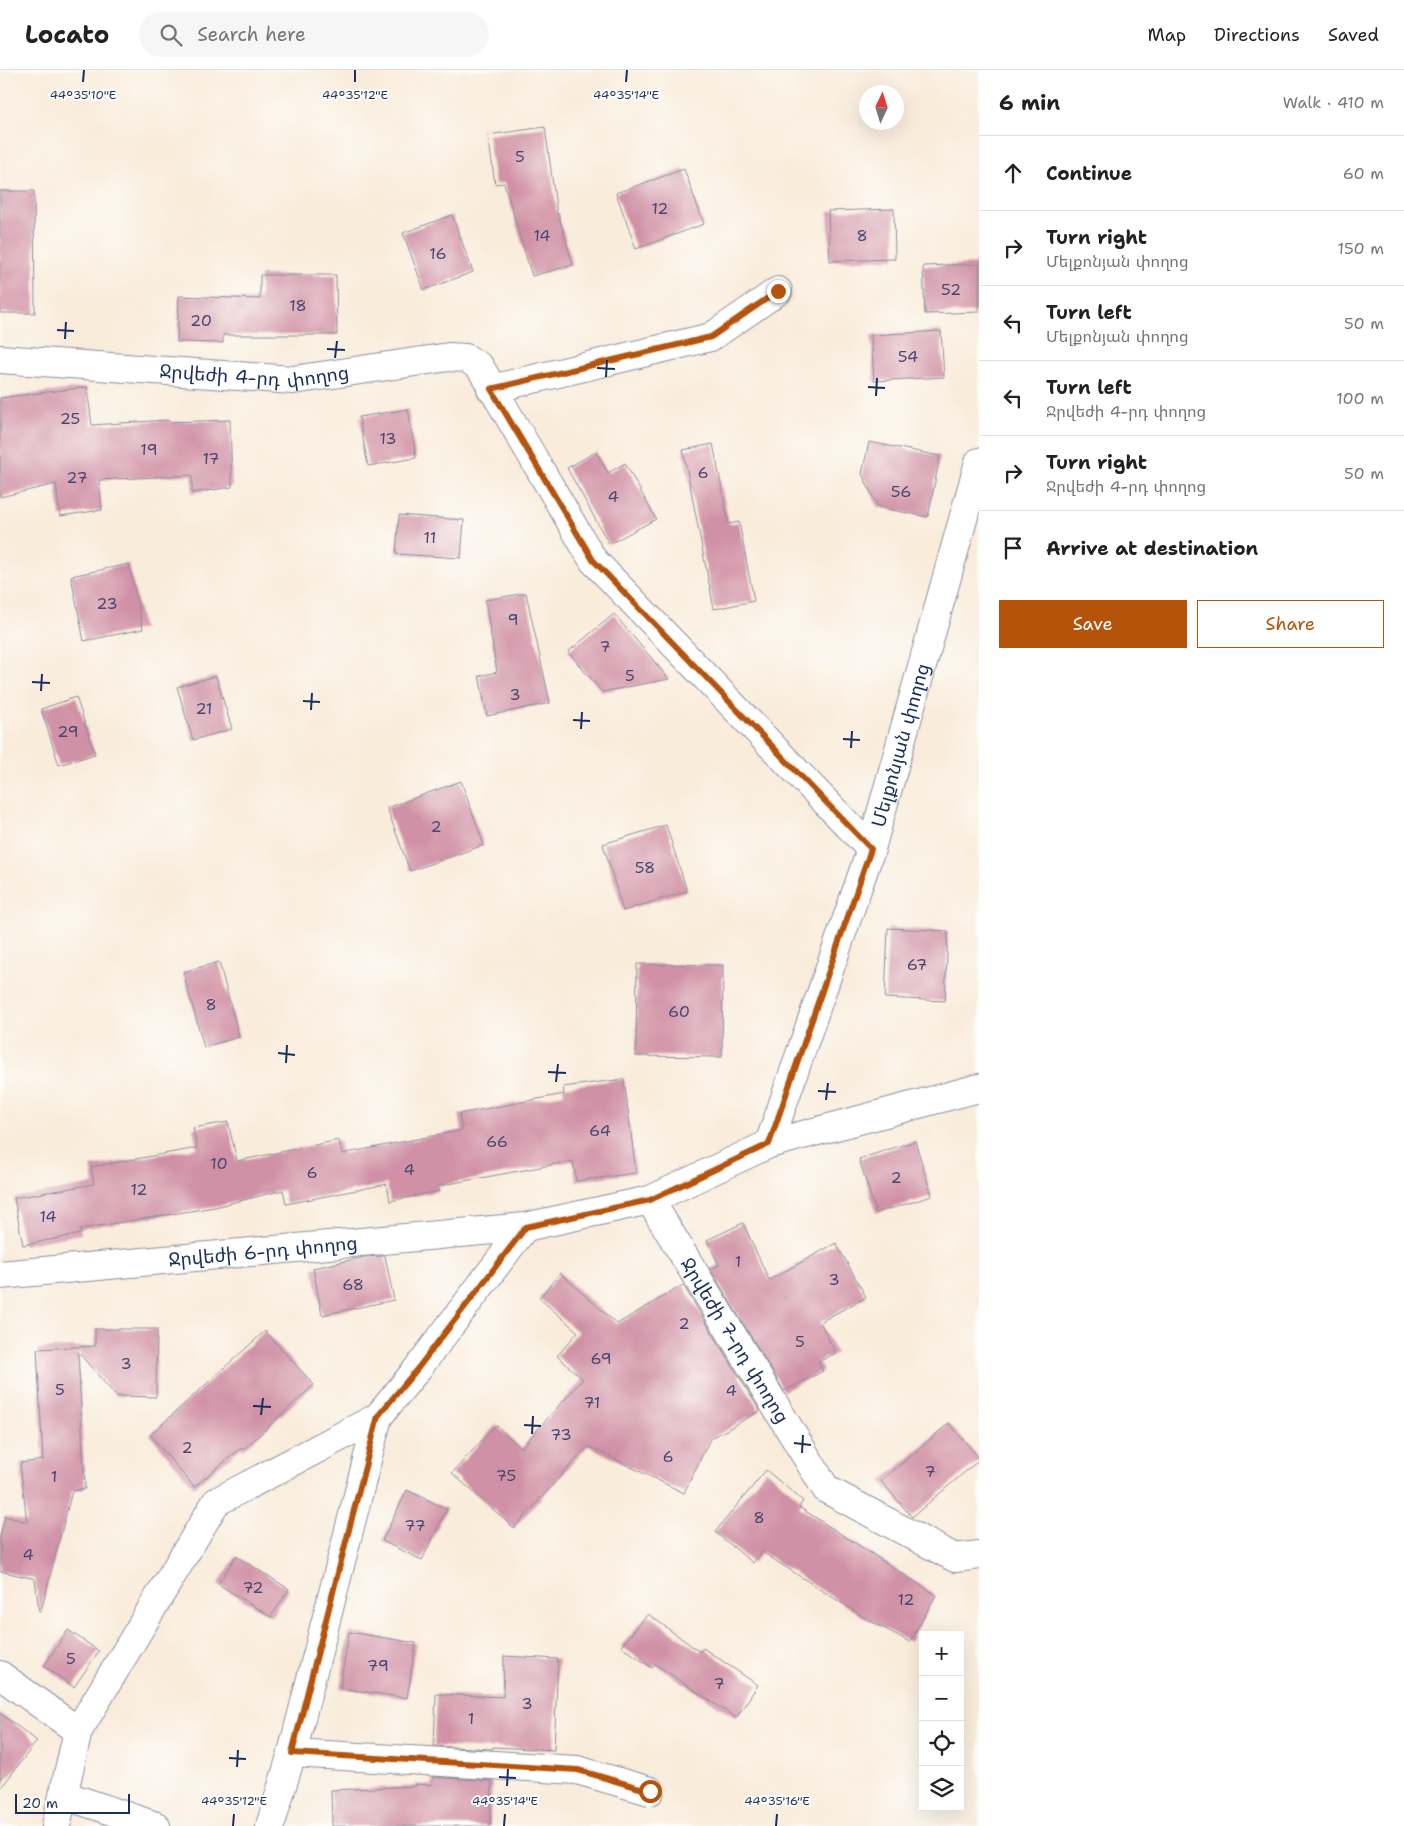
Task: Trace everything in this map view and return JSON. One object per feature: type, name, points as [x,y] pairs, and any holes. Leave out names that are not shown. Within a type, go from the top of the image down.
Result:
[{"type":"street","points":[[491,389],[711,337],[778,291]]},
{"type":"street","name":"Ջրվեժի 4-րդ փողոց","points":[[0,359],[293,380],[448,357],[466,358],[480,367],[491,389],[593,560],[871,849]]},
{"type":"street","name":"Մելքոնյան փողոց","points":[[769,1144],[871,849],[979,462]]},
{"type":"street","points":[[56,1826],[78,1731],[216,1502],[378,1416],[418,1368],[526,1227],[650,1200],[769,1144],[979,1088]]},
{"type":"street","name":"Ջրվեժի 7-րդ փողոց","points":[[650,1200],[826,1489],[955,1558],[979,1555]]},
{"type":"street","name":"Ջրվեժի 6-րդ փողոց","points":[[0,1275],[526,1227]]},
{"type":"street","points":[[270,1826],[292,1753],[378,1416]]},
{"type":"street","points":[[0,1675],[78,1731]]},
{"type":"street","points":[[292,1753],[578,1770],[650,1791]]},
{"type":"street","points":[[64,1795],[156,1826]]},
{"type":"building","points":[[545,127],[557,214],[573,265],[532,276],[504,183],[495,184],[488,135]]},
{"type":"building","points":[[684,169],[704,224],[636,249],[616,193]]},
{"type":"building","points":[[0,191],[34,191],[35,313],[0,313]]},
{"type":"building","points":[[894,209],[895,259],[830,261],[828,211]]},
{"type":"building","points":[[452,215],[473,272],[424,290],[403,233]]},
{"type":"building","points":[[979,264],[979,312],[925,314],[923,266]]},
{"type":"building","points":[[260,275],[336,275],[337,335],[223,335],[223,343],[177,342],[179,296],[260,299]]},
{"type":"building","points":[[941,331],[944,377],[874,381],[871,335]]},
{"type":"building","points":[[87,387],[92,425],[168,420],[169,422],[230,420],[232,487],[192,493],[192,475],[99,480],[102,510],[60,516],[56,484],[0,497],[0,398]]},
{"type":"building","points":[[408,409],[416,458],[368,466],[359,417]]},
{"type":"building","points":[[869,442],[940,456],[928,517],[878,507],[862,474]]},
{"type":"building","points":[[713,444],[729,524],[739,522],[754,601],[714,609],[683,450]]},
{"type":"building","points":[[596,452],[608,473],[625,463],[656,519],[609,544],[567,468]]},
{"type":"building","points":[[399,515],[464,520],[461,558],[396,554]]},
{"type":"building","points":[[129,564],[143,629],[84,641],[71,576]]},
{"type":"building","points":[[526,593],[550,703],[487,716],[479,676],[497,672],[485,600]]},
{"type":"building","points":[[614,614],[669,679],[602,692],[568,652]]},
{"type":"building","points":[[216,676],[232,729],[193,740],[177,687]]},
{"type":"building","points":[[76,697],[95,754],[59,765],[41,709]]},
{"type":"building","points":[[461,781],[484,845],[410,871],[387,808]]},
{"type":"building","points":[[666,825],[687,891],[623,911],[603,844]]},
{"type":"building","points":[[888,928],[948,931],[945,1001],[885,998]]},
{"type":"building","points":[[219,962],[239,1037],[204,1047],[183,972]]},
{"type":"building","points":[[637,964],[723,965],[722,1057],[636,1056]]},
{"type":"building","points":[[624,1079],[636,1173],[576,1181],[573,1161],[437,1186],[439,1191],[390,1201],[387,1184],[286,1204],[283,1190],[215,1207],[80,1229],[81,1234],[23,1245],[14,1198],[94,1184],[91,1167],[197,1148],[193,1128],[228,1122],[237,1161],[339,1140],[342,1154],[462,1130],[459,1114],[564,1094],[563,1087]]},
{"type":"building","points":[[915,1141],[932,1196],[876,1213],[859,1159]]},
{"type":"building","points":[[743,1223],[769,1280],[836,1243],[866,1297],[820,1322],[836,1353],[818,1362],[823,1371],[784,1391],[710,1269],[719,1265],[707,1240]]},
{"type":"building","points":[[385,1256],[394,1300],[322,1315],[313,1268],[364,1257]]},
{"type":"building","points":[[560,1273],[617,1324],[683,1285],[760,1411],[710,1439],[684,1493],[588,1446],[514,1528],[452,1473],[496,1425],[521,1448],[583,1379],[557,1356],[578,1332],[539,1298]]},
{"type":"building","points":[[95,1329],[157,1329],[156,1397],[116,1396],[78,1352],[85,1489],[72,1491],[41,1611],[39,1611],[35,1579],[0,1571],[0,1537],[5,1516],[27,1522],[20,1463],[43,1460],[37,1349],[95,1346]]},
{"type":"building","points":[[265,1331],[314,1385],[243,1450],[241,1448],[194,1487],[150,1435]]},
{"type":"building","points":[[949,1423],[979,1460],[912,1517],[881,1481]]},
{"type":"building","points":[[766,1470],[803,1501],[799,1507],[936,1595],[910,1642],[865,1618],[762,1552],[753,1563],[715,1532]]},
{"type":"building","points":[[407,1490],[447,1509],[422,1560],[382,1541]]},
{"type":"building","points":[[236,1556],[289,1589],[271,1617],[218,1584]]},
{"type":"building","points":[[648,1614],[700,1652],[703,1648],[758,1685],[736,1718],[655,1664],[652,1668],[621,1646]]},
{"type":"building","points":[[68,1630],[99,1651],[74,1687],[44,1666]]},
{"type":"building","points":[[349,1632],[416,1643],[407,1698],[340,1688]]},
{"type":"building","points":[[504,1656],[558,1659],[554,1750],[434,1746],[436,1694],[503,1697]]},
{"type":"building","points":[[0,1713],[37,1741],[0,1789]]},
{"type":"building","points":[[433,1777],[492,1781],[490,1826],[332,1826],[331,1790],[416,1786],[416,1784],[432,1785]]},
{"type":"route","points":[[650,1791],[578,1770],[292,1753],[378,1416],[418,1368],[526,1227],[650,1200],[769,1144],[871,849],[593,560],[491,389],[711,337],[778,291]]}]
